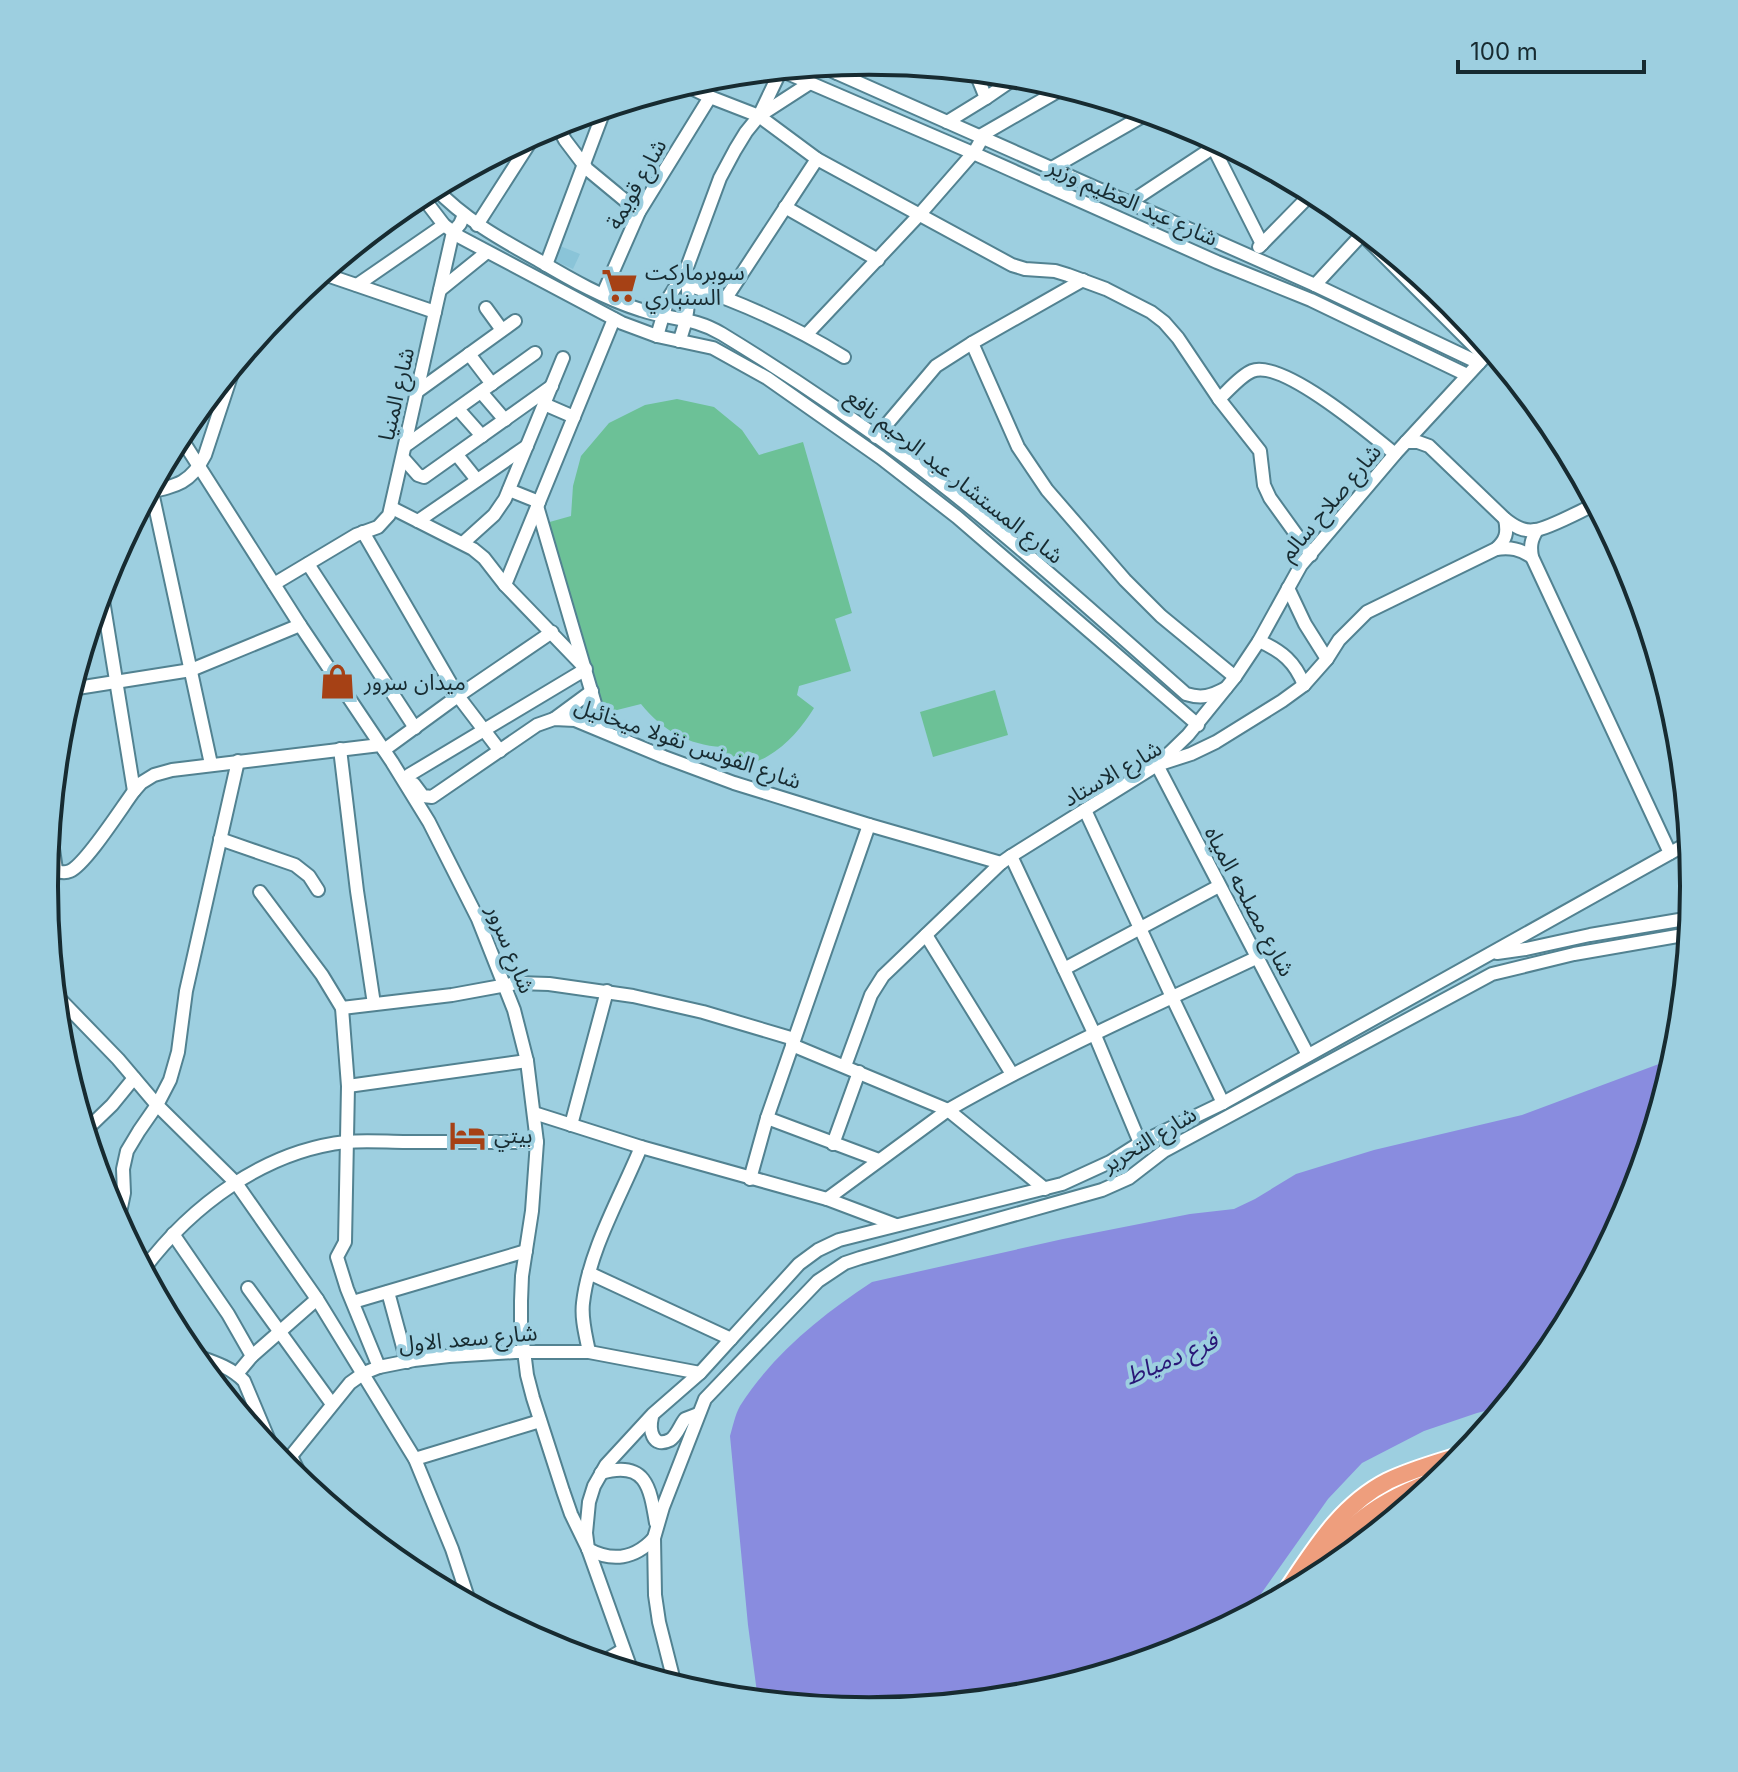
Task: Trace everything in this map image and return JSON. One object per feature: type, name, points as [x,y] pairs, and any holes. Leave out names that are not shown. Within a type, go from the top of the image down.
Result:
[{"type":"main road","points":[[1298,1573],[1322,1537],[1351,1507],[1405,1474],[1438,1463]]},
{"type":"main road","points":[[1326,1555],[1367,1514],[1410,1490]]},
{"type":"street","name":"شارع عبد العظيم وزير","points":[[844,76],[1315,285],[1482,355]]},
{"type":"street","name":"شارع عبد العظيم وزير","points":[[800,79],[1217,262],[1311,300],[1467,375]]},
{"type":"street","points":[[657,336],[662,315],[672,291],[686,270],[720,178],[746,132],[759,116],[776,81]]},
{"type":"street","points":[[759,116],[810,83]]},
{"type":"street","points":[[980,83],[986,98]]},
{"type":"street","points":[[947,122],[1002,87]]},
{"type":"street","points":[[702,93],[759,116],[817,159],[1012,265],[1055,271],[1083,280],[1151,312],[1178,338],[1219,399],[1260,451],[1264,485],[1270,498],[1311,555]]},
{"type":"street","points":[[807,334],[920,214],[973,153],[979,145],[980,136],[1049,96]]},
{"type":"street","name":"شارع قويمة","points":[[603,294],[639,212],[710,97]]},
{"type":"street","points":[[1052,168],[1136,120]]},
{"type":"street","points":[[546,265],[600,121]]},
{"type":"street","points":[[563,136],[583,164],[639,212]]},
{"type":"street","points":[[992,162],[994,150],[1001,145]]},
{"type":"street","points":[[1129,203],[1204,148]]},
{"type":"street","points":[[472,244],[478,225],[523,153]]},
{"type":"street","points":[[1219,155],[1262,244]]},
{"type":"street","points":[[726,298],[817,159]]},
{"type":"street","name":"شارع المستشار عبد الرحيم نافع","points":[[444,196],[478,225],[546,265],[643,311],[707,325],[752,353],[908,459],[967,505],[1186,694],[1199,698],[1226,688]]},
{"type":"street","points":[[1249,256],[1303,202]]},
{"type":"street","name":"شارع المستشار عبد الرحيم نافع","points":[[429,205],[449,228],[472,244],[614,319],[657,336],[713,348],[767,378],[881,458],[957,517],[1198,725]]},
{"type":"street","points":[[785,207],[878,260]]},
{"type":"street","points":[[357,285],[460,224],[464,215]]},
{"type":"street","name":"شارع المنيا","points":[[392,508],[440,290],[449,228]]},
{"type":"street","points":[[1193,251],[1201,245],[1202,234]]},
{"type":"street","points":[[1315,285],[1357,239]]},
{"type":"street","points":[[1217,262],[1215,253],[1226,246]]},
{"type":"street","points":[[440,290],[487,252]]},
{"type":"street","points":[[679,341],[689,302],[686,270]]},
{"type":"street","points":[[333,277],[435,312]]},
{"type":"street","points":[[876,437],[936,366],[1083,280]]},
{"type":"street","points":[[688,285],[726,298],[807,334],[844,357]]},
{"type":"street","points":[[486,308],[502,330]]},
{"type":"street","points":[[505,585],[614,319]]},
{"type":"street","points":[[418,391],[515,321]]},
{"type":"street","points":[[972,343],[1018,447],[1047,490],[1125,580],[1161,616],[1235,677]]},
{"type":"street","points":[[535,353],[404,452],[418,475],[424,477],[552,386]]},
{"type":"street","points":[[469,354],[505,420]]},
{"type":"street","name":"شارع صلاح سالم","points":[[1157,765],[1198,725],[1235,677],[1259,641],[1301,565],[1395,454],[1484,357]]},
{"type":"street","points":[[463,543],[494,515],[509,490],[563,358]]},
{"type":"street","points":[[1219,399],[1251,371],[1276,373],[1322,398],[1395,454]]},
{"type":"street","points":[[162,489],[176,486],[199,467],[226,393]]},
{"type":"street","points":[[544,404],[574,417]]},
{"type":"street","points":[[458,409],[482,436]]},
{"type":"street","points":[[1427,419],[1438,453]]},
{"type":"street","points":[[1406,442],[1429,446],[1514,526],[1537,530],[1586,508]]},
{"type":"street","points":[[418,521],[527,446]]},
{"type":"street","name":"شارع سرور","points":[[187,448],[300,625],[392,762],[414,789],[463,886],[514,1010],[527,1061],[537,1142],[521,1301],[523,1351],[540,1421],[571,1514],[588,1549]]},
{"type":"street","points":[[457,455],[477,480]]},
{"type":"street","points":[[509,490],[538,504],[603,731]]},
{"type":"street","points":[[153,506],[211,764]]},
{"type":"street","points":[[274,584],[363,532],[371,531],[384,522],[392,508],[463,543],[484,558],[505,585],[586,669]]},
{"type":"street","points":[[1496,549],[1504,541],[1508,530],[1505,519]]},
{"type":"street","points":[[1537,530],[1530,548],[1532,557],[1670,853]]},
{"type":"street","points":[[363,532],[458,696],[500,751]]},
{"type":"street","points":[[1496,549],[1522,550],[1532,557]]},
{"type":"street","name":"شارع الاستاد","points":[[845,1066],[871,995],[883,976],[1006,860],[1157,765],[1191,754],[1254,720],[1304,685],[1339,640],[1367,612],[1496,549]]},
{"type":"street","points":[[308,564],[415,728]]},
{"type":"street","points":[[1288,588],[1305,624],[1327,659]]},
{"type":"street","points":[[105,614],[134,791]]},
{"type":"street","points":[[83,687],[191,670],[300,625]]},
{"type":"street","points":[[59,870],[65,873],[77,865],[134,791],[154,775],[211,764],[382,747],[415,728],[552,632]]},
{"type":"street","points":[[1259,641],[1288,658],[1298,670],[1304,685]]},
{"type":"street","points":[[409,775],[586,669]]},
{"type":"street","points":[[554,719],[592,691]]},
{"type":"street","name":"شارع الفونس نقولا ميخائيل","points":[[414,789],[423,796],[432,797],[537,725],[554,719],[575,720],[734,783],[869,825],[1006,860]]},
{"type":"street","points":[[340,749],[374,1004]]},
{"type":"street","points":[[122,1201],[127,1151],[170,1080],[178,1052],[186,991],[238,761]]},
{"type":"street","points":[[392,762],[409,775],[414,789]]},
{"type":"street","name":"شارع مصلحه المياه","points":[[1157,765],[1308,1055]]},
{"type":"street","points":[[1085,810],[1223,1103]]},
{"type":"street","points":[[750,1179],[767,1118],[869,825]]},
{"type":"street","points":[[220,839],[295,865],[309,876],[318,890]]},
{"type":"street","name":"شارع التحرير","points":[[588,1549],[589,1502],[601,1473],[653,1414],[700,1373],[799,1264],[818,1250],[839,1240],[1045,1189],[1084,1174],[1223,1103],[1679,848]]},
{"type":"street","points":[[1006,860],[1064,969],[1140,1143]]},
{"type":"street","points":[[1064,969],[1219,886]]},
{"type":"street","points":[[260,892],[322,975],[342,1008],[348,1086],[345,1242],[337,1257],[379,1367]]},
{"type":"street","name":"شارع التحرير","points":[[1491,953],[1679,920]]},
{"type":"street","points":[[926,935],[1012,1074]]},
{"type":"street","name":"شارع التحرير","points":[[656,1532],[705,1399],[818,1281],[845,1263],[1094,1192],[1129,1178],[1164,1151],[1492,974],[1592,950],[1678,936]]},
{"type":"street","points":[[827,1199],[948,1110],[1012,1074],[1258,957]]},
{"type":"street","points":[[342,1008],[452,995],[517,983],[607,991],[703,1012],[793,1042],[948,1110],[1045,1189]]},
{"type":"street","points":[[571,1125],[607,991]]},
{"type":"street","points":[[68,1008],[157,1105],[236,1183],[317,1299],[415,1459],[465,1589]]},
{"type":"street","points":[[348,1086],[527,1061]]},
{"type":"street","points":[[833,1144],[859,1072]]},
{"type":"street","points":[[94,1123],[134,1078]]},
{"type":"street","points":[[534,1113],[750,1179],[827,1199],[896,1225]]},
{"type":"street","points":[[767,1118],[879,1160]]},
{"type":"street","points":[[151,1261],[202,1206],[236,1183],[305,1150],[346,1142],[537,1142]]},
{"type":"street","points":[[589,1352],[582,1305],[589,1273],[641,1147]]},
{"type":"street","points":[[1123,1154],[1123,1169],[1134,1174]]},
{"type":"street","points":[[1084,1174],[1098,1180],[1094,1192]]},
{"type":"street","points":[[173,1234],[228,1314],[252,1356]]},
{"type":"street","points":[[353,1302],[526,1251]]},
{"type":"street","points":[[589,1273],[731,1339]]},
{"type":"street","points":[[248,1288],[332,1404]]},
{"type":"street","points":[[388,1292],[407,1362]]},
{"type":"street","points":[[237,1374],[252,1356],[317,1299]]},
{"type":"street","name":"شارع سعد الاول","points":[[292,1455],[350,1383],[379,1367],[449,1356],[523,1351],[589,1352],[700,1373]]},
{"type":"street","points":[[215,1364],[237,1374],[249,1389],[264,1426]]},
{"type":"street","points":[[653,1414],[650,1431],[653,1437],[665,1442],[676,1435],[685,1419],[698,1414]]},
{"type":"street","points":[[415,1459],[540,1421]]},
{"type":"street","points":[[601,1473],[623,1468],[631,1470],[644,1479],[651,1494],[656,1532],[655,1595],[672,1672]]},
{"type":"street","points":[[588,1549],[611,1558],[635,1554],[646,1547],[656,1532]]},
{"type":"street","points":[[588,1549],[627,1660]]},
{"type":"street","points":[[613,1656],[623,1650]]},
{"type":"shaded area","points":[[560,246],[580,254],[573,269],[555,261]]},
{"type":"green space","points":[[677,399],[714,407],[742,430],[759,455],[803,442],[852,613],[835,619],[851,671],[799,686],[797,695],[814,708],[794,735],[763,759],[724,768],[722,747],[698,743],[667,729],[641,704],[605,713],[546,523],[571,516],[573,486],[581,456],[609,423],[645,405]]},
{"type":"green space","points":[[995,690],[1008,735],[933,757],[920,712]]},
{"type":"water","name":"فرع دمياط","points":[[1659,1064],[1637,1147],[1596,1245],[1543,1337],[1512,1380],[1488,1410],[1424,1431],[1362,1463],[1328,1499],[1260,1596],[1179,1635],[1130,1654],[1027,1681],[975,1690],[869,1697],[757,1689],[730,1436],[740,1406],[768,1369],[817,1322],[853,1295],[872,1282],[1063,1239],[1190,1214],[1234,1209],[1296,1174],[1374,1150],[1522,1115]]},
{"type":"place","name":"سوبرماركت السنباري","points":[[619,285]]},
{"type":"place","name":"ميدان سرور","points":[[338,682]]},
{"type":"place","name":"بيتي","points":[[468,1135]]}]
